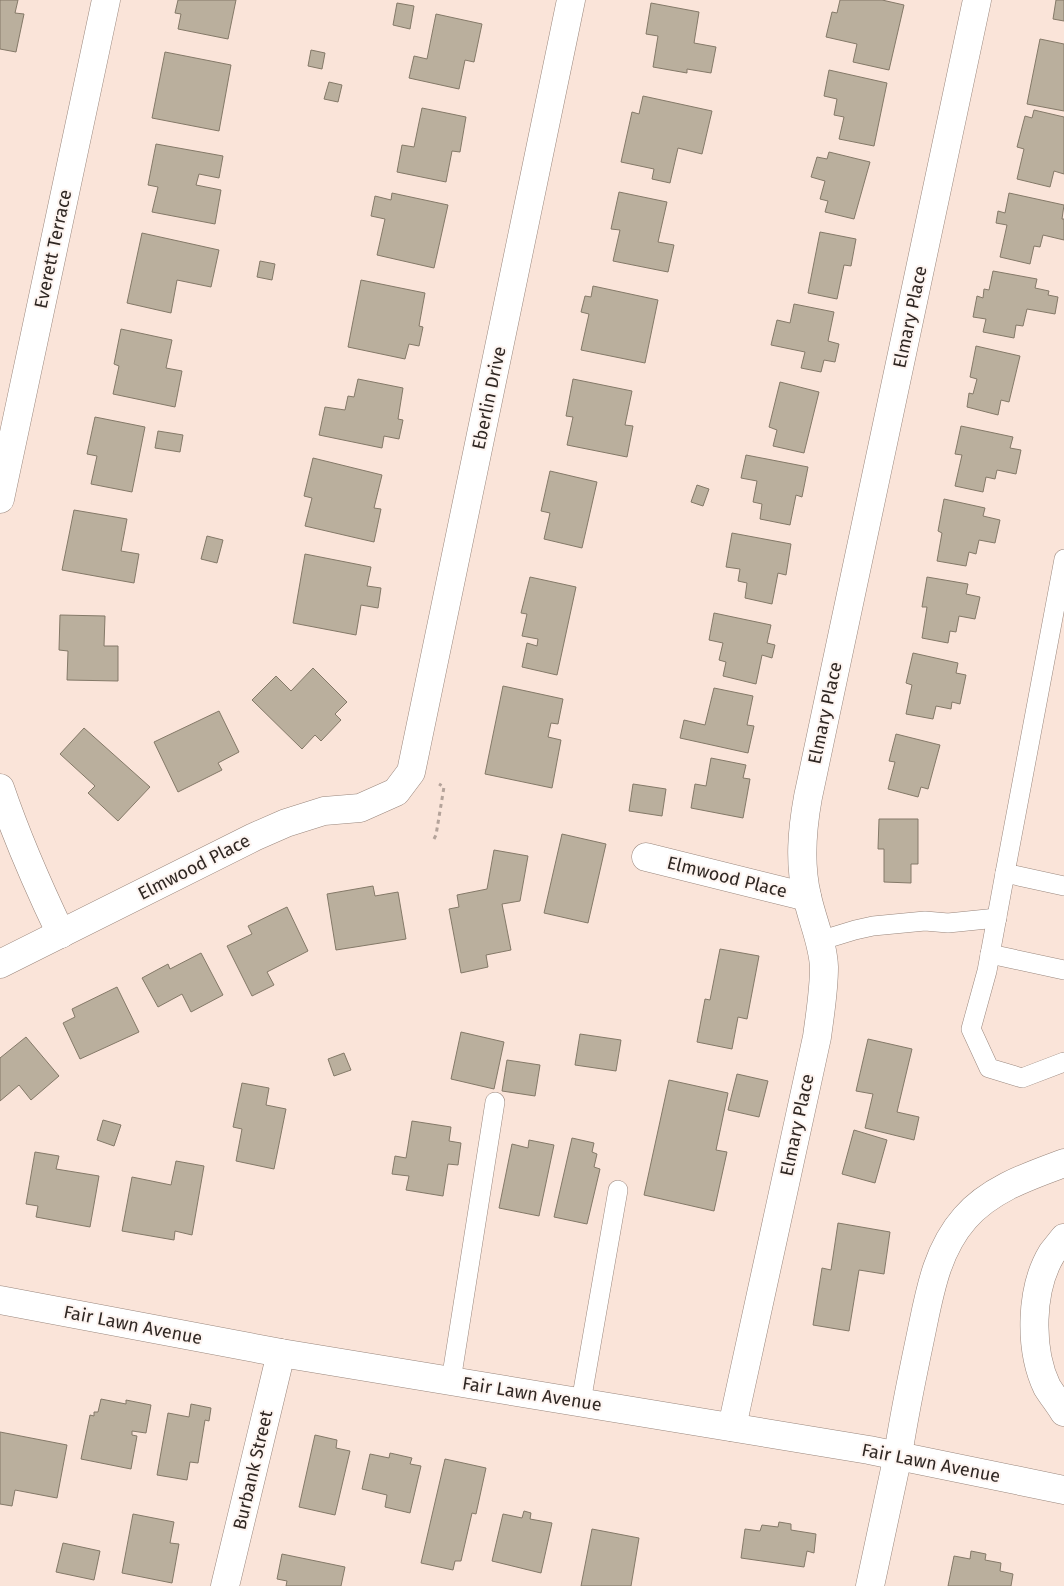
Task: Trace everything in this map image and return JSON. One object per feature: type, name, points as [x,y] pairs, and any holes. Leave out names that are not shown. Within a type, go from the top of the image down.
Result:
[{"type":"main road","name":"Everett Terrace","points":[[0,499],[106,0]]},
{"type":"main road","name":"Eberlin Drive","points":[[396,792],[411,772],[571,0]]},
{"type":"main road","name":"Elmary Place","points":[[732,1427],[816,1036],[822,1000],[824,966],[817,928],[807,897],[801,862],[803,828],[808,797],[977,0]]},
{"type":"main road","points":[[0,788],[36,881],[61,934]]},
{"type":"main road","name":"Elmwood Place","points":[[0,964],[245,841],[286,823],[324,811],[360,808],[396,792]]},
{"type":"main road","name":"Elmwood Place","points":[[646,857],[807,897]]},
{"type":"main road","points":[[870,1586],[933,1281],[944,1248],[965,1218],[992,1196],[1020,1180],[1064,1163]]},
{"type":"main road","points":[[1064,1238],[1052,1254],[1040,1284],[1034,1317],[1036,1352],[1047,1386],[1064,1412]]},
{"type":"main road","name":"Fair Lawn Avenue","points":[[0,1300],[281,1353],[898,1455],[1064,1490]]},
{"type":"main road","name":"Burbank Street","points":[[225,1586],[281,1353]]},
{"type":"lane","points":[[1064,559],[990,954],[971,1029],[989,1068],[1022,1078],[1064,1062]]},
{"type":"lane","points":[[1005,873],[1064,886]]},
{"type":"lane","points":[[819,941],[873,926],[925,921],[948,923],[997,918]]},
{"type":"lane","points":[[990,954],[1064,970]]},
{"type":"lane","points":[[452,1381],[495,1102]]},
{"type":"lane","points":[[581,1402],[618,1190]]},
{"type":"path","points":[[434,839],[444,787],[438,784]]},
{"type":"building","points":[[0,0],[18,0],[15,13],[24,14],[16,52],[0,49]]},
{"type":"building","points":[[178,0],[236,0],[228,39],[178,29],[181,14],[175,13]]},
{"type":"building","points":[[840,0],[882,0],[904,5],[889,70],[853,62],[857,44],[826,37],[832,12],[837,13]]},
{"type":"building","points":[[1056,0],[1064,0],[1064,21],[1053,19]]},
{"type":"building","points":[[397,3],[414,6],[410,29],[393,25]]},
{"type":"building","points":[[651,3],[699,12],[694,43],[716,47],[711,73],[687,69],[687,73],[653,67],[658,36],[646,34]]},
{"type":"building","points":[[436,14],[482,24],[474,62],[465,60],[459,89],[409,78],[414,56],[427,59]]},
{"type":"building","points":[[1040,39],[1064,44],[1064,111],[1027,104]]},
{"type":"building","points":[[311,50],[325,53],[322,69],[308,66]]},
{"type":"building","points":[[165,52],[231,65],[219,131],[152,118]]},
{"type":"building","points":[[829,70],[887,83],[874,146],[839,139],[844,117],[834,115],[837,99],[824,96]]},
{"type":"building","points":[[329,82],[342,85],[338,102],[324,99]]},
{"type":"building","points":[[643,96],[712,111],[702,154],[678,148],[670,183],[652,179],[654,169],[621,162],[632,112],[639,114]]},
{"type":"building","points":[[422,108],[466,117],[460,152],[452,151],[446,182],[397,172],[402,145],[414,147]]},
{"type":"building","points":[[1034,110],[1064,117],[1064,174],[1054,171],[1050,187],[1017,179],[1024,149],[1017,147],[1025,116],[1032,118]]},
{"type":"building","points":[[156,144],[223,156],[219,178],[199,174],[196,185],[221,190],[215,224],[152,212],[158,187],[148,185]]},
{"type":"building","points":[[829,152],[870,162],[854,219],[825,212],[828,201],[820,199],[825,181],[811,177],[817,157],[827,159]]},
{"type":"building","points":[[619,192],[667,202],[658,242],[674,245],[668,272],[613,261],[620,230],[611,229]]},
{"type":"building","points":[[392,193],[448,205],[434,268],[377,255],[385,219],[371,216],[375,196],[391,200]]},
{"type":"building","points":[[1009,193],[1064,205],[1062,219],[1064,219],[1064,240],[1043,235],[1040,247],[1034,246],[1030,264],[1000,257],[1007,225],[996,223],[998,211],[1005,213]]},
{"type":"building","points":[[820,232],[856,239],[851,266],[844,265],[837,299],[808,293]]},
{"type":"building","points":[[142,233],[219,250],[211,287],[177,280],[171,313],[127,303]]},
{"type":"building","points":[[260,261],[275,264],[272,280],[257,277]]},
{"type":"building","points":[[993,271],[1037,279],[1035,288],[1049,291],[1048,295],[1058,297],[1055,314],[1027,309],[1023,326],[1016,325],[1014,338],[983,332],[986,319],[973,317],[977,296],[983,298],[984,289],[989,290]]},
{"type":"building","points":[[361,280],[425,293],[419,326],[423,327],[419,346],[409,344],[405,359],[348,347]]},
{"type":"building","points":[[593,286],[658,300],[645,363],[581,350],[589,314],[581,312],[585,296],[591,297]]},
{"type":"building","points":[[794,304],[834,312],[828,341],[839,344],[835,362],[824,360],[821,372],[801,368],[805,352],[771,345],[777,320],[790,323]]},
{"type":"building","points":[[121,329],[172,340],[166,368],[182,371],[175,407],[113,394],[119,366],[114,364]]},
{"type":"building","points":[[976,346],[1020,356],[1009,402],[1001,400],[998,415],[967,407],[969,393],[973,394],[977,379],[970,377]]},
{"type":"building","points":[[358,379],[403,388],[398,419],[403,420],[399,439],[384,436],[382,448],[319,435],[325,407],[345,410],[348,396],[354,397]]},
{"type":"building","points":[[573,379],[632,391],[625,425],[633,426],[627,457],[567,445],[573,417],[566,416]]},
{"type":"building","points":[[780,382],[819,392],[804,453],[773,446],[777,430],[769,427]]},
{"type":"building","points":[[95,417],[145,427],[132,492],[91,484],[97,456],[87,454]]},
{"type":"building","points":[[961,426],[1013,437],[1010,448],[1021,450],[1016,474],[997,470],[995,479],[986,477],[983,492],[955,486],[962,455],[955,454]]},
{"type":"building","points":[[158,431],[183,435],[180,452],[155,448]]},
{"type":"building","points":[[746,455],[808,467],[802,497],[796,495],[790,525],[760,519],[762,504],[753,502],[757,481],[741,478]]},
{"type":"building","points":[[313,458],[382,475],[374,508],[381,509],[374,542],[305,526],[312,498],[304,496]]},
{"type":"building","points":[[550,471],[597,482],[582,548],[544,539],[550,513],[541,511]]},
{"type":"building","points":[[697,485],[709,489],[703,506],[691,502]]},
{"type":"building","points":[[944,499],[985,508],[983,516],[1000,520],[995,543],[979,540],[976,554],[969,552],[966,566],[937,561],[942,533],[938,531]]},
{"type":"building","points":[[74,510],[127,519],[121,551],[139,554],[134,583],[62,570]]},
{"type":"building","points":[[732,533],[791,544],[786,575],[778,573],[772,604],[745,598],[747,583],[738,581],[740,569],[726,567]]},
{"type":"building","points":[[207,536],[223,540],[217,563],[201,559]]},
{"type":"building","points":[[305,554],[371,567],[367,586],[381,588],[378,608],[361,605],[356,635],[293,623]]},
{"type":"building","points":[[530,577],[576,587],[557,675],[522,667],[527,643],[537,646],[538,639],[522,636],[527,614],[521,613]]},
{"type":"building","points":[[927,577],[968,584],[966,594],[980,597],[975,619],[959,616],[956,632],[950,631],[948,643],[922,638],[927,607],[922,607]]},
{"type":"building","points":[[714,613],[771,625],[767,643],[775,645],[772,658],[762,655],[756,684],[723,676],[726,662],[719,660],[723,643],[709,640]]},
{"type":"building","points":[[60,615],[105,616],[104,646],[118,646],[118,681],[67,680],[68,651],[59,650]]},
{"type":"building","points":[[913,653],[958,663],[956,673],[966,675],[960,704],[952,702],[951,709],[936,706],[933,719],[906,714],[912,685],[906,683]]},
{"type":"building","points":[[313,668],[347,702],[335,714],[341,720],[321,741],[315,735],[302,749],[252,700],[276,676],[291,691]]},
{"type":"building","points":[[503,686],[563,699],[558,724],[551,723],[548,737],[561,740],[552,788],[485,774]]},
{"type":"building","points":[[714,688],[753,696],[747,725],[754,726],[748,753],[680,738],[684,720],[705,725]]},
{"type":"building","points":[[219,711],[239,752],[218,763],[222,770],[178,792],[154,742]]},
{"type":"building","points":[[84,728],[150,787],[118,821],[88,793],[95,786],[60,754]]},
{"type":"building","points":[[896,734],[940,745],[928,789],[921,787],[918,797],[888,789],[895,762],[889,761]]},
{"type":"building","points":[[711,758],[746,765],[743,778],[750,779],[743,818],[691,808],[695,784],[706,786]]},
{"type":"building","points":[[633,784],[666,789],[662,816],[629,811]]},
{"type":"building","points":[[879,819],[918,819],[918,864],[911,864],[911,883],[884,882],[884,849],[878,849]]},
{"type":"building","points":[[562,834],[606,844],[588,923],[544,913]]},
{"type":"building","points":[[494,850],[528,856],[520,901],[502,904],[511,950],[486,955],[488,967],[461,973],[449,909],[459,907],[457,895],[487,889]]},
{"type":"building","points":[[373,886],[375,896],[398,892],[406,939],[336,950],[327,894]]},
{"type":"building","points":[[287,907],[308,951],[267,972],[274,985],[252,996],[227,946],[252,934],[248,926]]},
{"type":"building","points":[[720,949],[759,956],[747,1019],[738,1017],[732,1049],[697,1042],[705,999],[710,1000]]},
{"type":"building","points":[[201,953],[223,995],[191,1012],[182,994],[158,1007],[142,978],[168,964],[170,969]]},
{"type":"building","points":[[117,987],[139,1032],[80,1059],[63,1023],[75,1017],[72,1009]]},
{"type":"building","points":[[461,1032],[504,1042],[494,1089],[451,1079]]},
{"type":"building","points":[[580,1034],[621,1040],[616,1071],[575,1065]]},
{"type":"building","points":[[26,1037],[59,1076],[31,1100],[19,1085],[0,1101],[0,1058]]},
{"type":"building","points":[[868,1039],[912,1049],[897,1112],[919,1117],[914,1140],[865,1128],[873,1094],[856,1091]]},
{"type":"building","points":[[344,1053],[351,1070],[334,1076],[328,1059]]},
{"type":"building","points":[[507,1060],[540,1065],[535,1096],[502,1091]]},
{"type":"building","points":[[737,1074],[768,1081],[759,1117],[728,1110]]},
{"type":"building","points":[[669,1080],[728,1093],[716,1150],[727,1152],[714,1211],[644,1195]]},
{"type":"building","points":[[242,1083],[269,1088],[266,1105],[286,1109],[274,1169],[236,1161],[242,1129],[233,1127]]},
{"type":"building","points":[[103,1120],[121,1125],[114,1146],[97,1140]]},
{"type":"building","points":[[412,1121],[451,1127],[449,1141],[461,1143],[458,1165],[448,1164],[443,1196],[406,1190],[409,1176],[392,1174],[395,1156],[406,1158]]},
{"type":"building","points":[[854,1130],[887,1140],[875,1183],[842,1174]]},
{"type":"building","points":[[572,1138],[594,1143],[592,1152],[597,1154],[594,1167],[600,1169],[587,1224],[554,1217]]},
{"type":"building","points":[[529,1140],[554,1145],[539,1216],[499,1208],[512,1144],[528,1148]]},
{"type":"building","points":[[35,1152],[59,1156],[56,1169],[99,1176],[90,1227],[36,1217],[38,1206],[26,1204]]},
{"type":"building","points":[[176,1161],[204,1166],[192,1235],[175,1231],[174,1240],[122,1231],[132,1177],[171,1185]]},
{"type":"building","points":[[838,1223],[890,1232],[884,1274],[859,1270],[849,1331],[813,1325],[822,1268],[831,1270]]},
{"type":"building","points":[[101,1399],[126,1404],[126,1400],[151,1405],[146,1433],[132,1431],[132,1435],[137,1436],[131,1469],[81,1459],[90,1415],[94,1416],[94,1412],[98,1412]]},
{"type":"building","points":[[191,1404],[211,1408],[209,1421],[205,1420],[198,1463],[190,1462],[187,1480],[157,1475],[168,1413],[189,1417]]},
{"type":"building","points":[[0,1432],[67,1445],[57,1498],[15,1490],[12,1506],[0,1504]]},
{"type":"building","points":[[315,1435],[337,1440],[336,1448],[350,1451],[335,1515],[299,1507]]},
{"type":"building","points":[[390,1453],[412,1458],[410,1464],[421,1466],[410,1513],[385,1507],[387,1495],[362,1489],[370,1454],[389,1458]]},
{"type":"building","points":[[445,1459],[486,1468],[476,1514],[472,1513],[461,1561],[455,1561],[453,1570],[421,1563]]},
{"type":"building","points":[[524,1511],[531,1513],[530,1519],[552,1523],[541,1573],[492,1561],[503,1514],[522,1518]]},
{"type":"building","points":[[133,1514],[174,1522],[170,1543],[179,1544],[172,1583],[122,1573]]},
{"type":"building","points":[[779,1522],[791,1524],[791,1530],[816,1534],[814,1553],[807,1551],[804,1567],[741,1558],[745,1529],[760,1531],[762,1525],[778,1527]]},
{"type":"building","points":[[592,1529],[639,1538],[631,1586],[581,1586]]},
{"type":"building","points":[[63,1543],[100,1551],[94,1580],[56,1572]]},
{"type":"building","points":[[971,1551],[986,1554],[985,1560],[1001,1563],[1000,1571],[1013,1574],[1011,1586],[948,1586],[954,1556],[970,1559]]},
{"type":"building","points":[[282,1554],[345,1567],[341,1586],[286,1586],[287,1581],[277,1579]]}]
